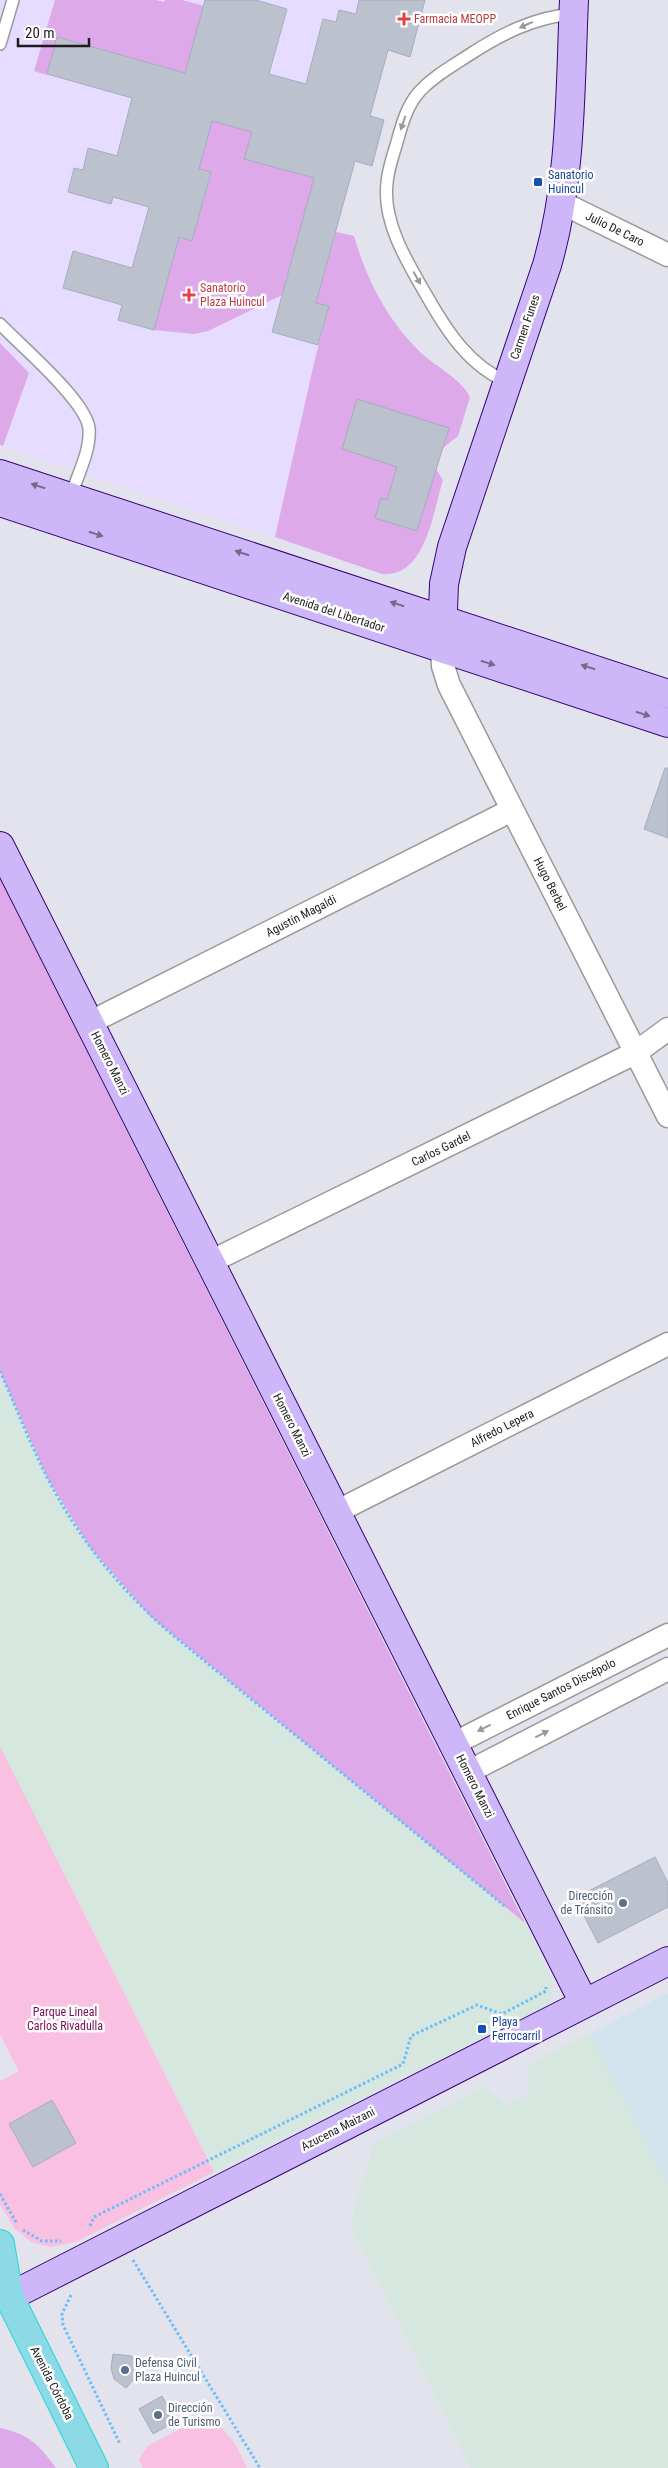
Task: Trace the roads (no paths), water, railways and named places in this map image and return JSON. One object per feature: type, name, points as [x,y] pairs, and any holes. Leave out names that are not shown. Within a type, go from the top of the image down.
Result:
[{"type":"highway","name":"Avenida Córdoba","points":[[0,2244],[4,2291],[94,2468]]},
{"type":"main road","name":"Carmen Funes","points":[[442,648],[444,584],[452,548],[547,265],[562,203],[568,142],[573,7]]},
{"type":"main road","name":"Avenida del Libertador","points":[[0,474],[66,510],[442,648],[668,723]]},
{"type":"main road","name":"Avenida del Libertador","points":[[0,502],[66,510],[443,620],[668,694]]},
{"type":"main road","name":"Homero Manzi","points":[[0,846],[584,2003]]},
{"type":"main road","name":"Azucena Maizani","points":[[4,2291],[668,1961]]},
{"type":"street","name":"Julio De Caro","points":[[562,203],[668,255]]},
{"type":"street","name":"Hugo Berbel","points":[[442,648],[443,666],[449,686],[668,1116]]},
{"type":"street","name":"Agustín Magaldi","points":[[89,1023],[512,810]]},
{"type":"street","name":"Carlos Gardel","points":[[210,1262],[636,1053],[668,1029]]},
{"type":"street","name":"Alfredo Lepera","points":[[336,1512],[668,1344]]},
{"type":"street","name":"Enrique Santos Discépolo","points":[[453,1744],[668,1635]]},
{"type":"street","points":[[468,1772],[668,1669]]},
{"type":"lane","points":[[0,44],[13,0]]},
{"type":"lane","points":[[507,382],[485,370],[466,353],[442,321],[421,285],[398,241],[389,213],[387,198],[388,172],[406,114],[416,97],[430,82],[478,50],[513,30],[573,7]]},
{"type":"lane","points":[[0,324],[76,401],[87,419],[89,428],[87,447],[66,510]]},
{"type":"place","name":"Farmacia MEOPP","points":[[404,19]]},
{"type":"place","name":"Sanatorio Huincul","points":[[538,182]]},
{"type":"place","name":"Sanatorio Plaza Huincul","points":[[189,295]]},
{"type":"place","name":"Dirección de Tránsito","points":[[623,1903]]},
{"type":"place","name":"Playa Ferrocarril","points":[[482,2029]]},
{"type":"place","name":"Defensa Civil Plaza Huincul","points":[[125,2370]]},
{"type":"place","name":"Dirección de Turismo","points":[[158,2415]]},
{"type":"park label","name":"Parque Lineal Carlos Rivadulla","points":[[65,2019]]}]
